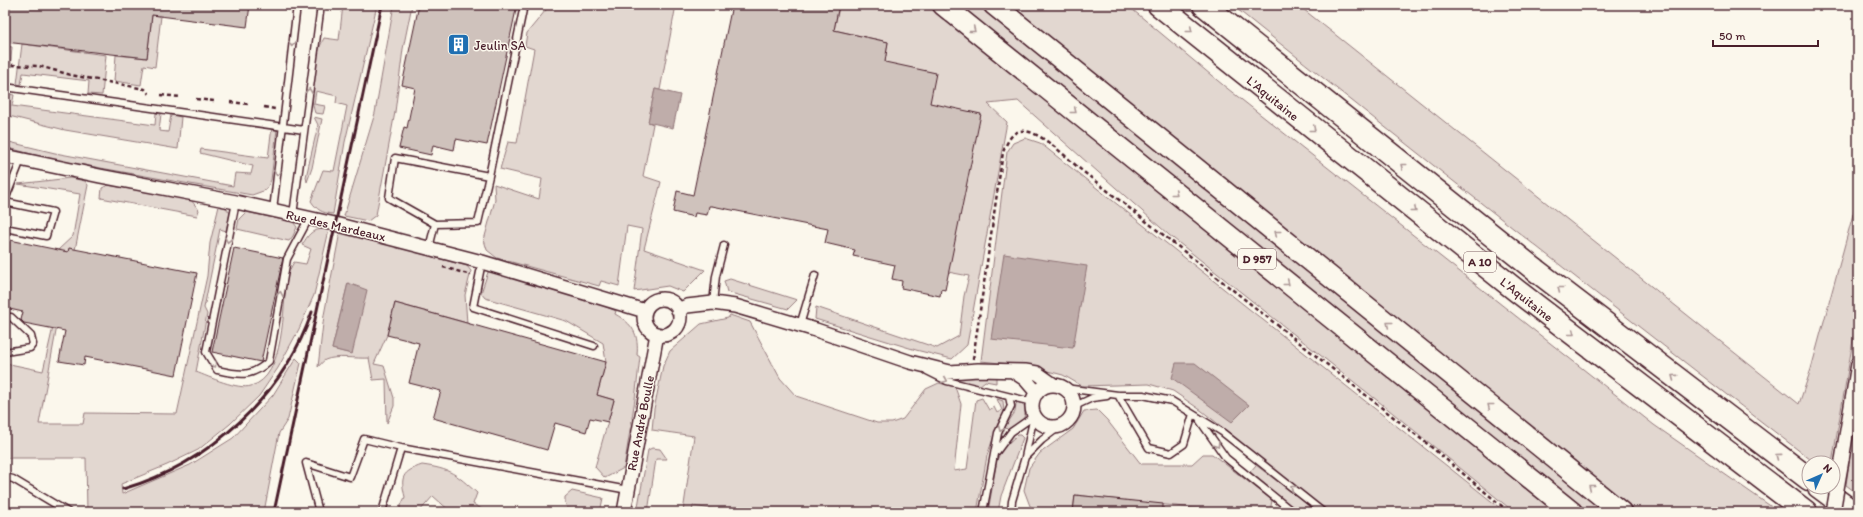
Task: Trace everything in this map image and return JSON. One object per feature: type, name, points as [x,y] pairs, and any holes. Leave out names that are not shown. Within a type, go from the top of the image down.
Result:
[{"type":"highway","name":"L'Aquitaine","points":[[1159,5],[1505,281],[1806,512]]},
{"type":"highway","name":"A 10","points":[[1204,5],[1528,264],[1801,473]]},
{"type":"highway","points":[[1830,495],[1853,512]]},
{"type":"main road","name":"D 957","points":[[943,5],[1572,512]]},
{"type":"main road","name":"D 957","points":[[994,5],[1621,512]]},
{"type":"street","name":"Rue des Mardeaux","points":[[5,156],[309,218],[482,262],[645,311]]},
{"type":"street","name":"Rue des Mardeaux","points":[[5,159],[21,160]]},
{"type":"street","points":[[661,299],[671,302],[678,310],[679,321],[677,327],[668,334],[657,334],[647,328],[644,316],[645,311],[651,302],[661,299]]},
{"type":"street","points":[[678,310],[687,306],[713,303],[735,306],[800,325],[910,362],[950,372],[972,370],[1013,372],[1025,371],[1037,373],[1072,396],[1074,406],[1070,419],[1058,427],[1045,426],[1034,416],[1035,398],[1025,379],[1013,372]]},
{"type":"street","name":"Rue André Boulle","points":[[624,512],[657,334]]},
{"type":"street","points":[[1833,512],[1858,364]]},
{"type":"street","points":[[1035,398],[1047,386],[1059,387]]},
{"type":"lane","points":[[273,210],[297,5]]},
{"type":"lane","points":[[293,215],[321,5]]},
{"type":"lane","points":[[489,176],[395,158],[389,198],[436,224],[478,223],[489,176],[524,5]]},
{"type":"lane","points":[[5,87],[304,130]]},
{"type":"lane","points":[[5,228],[46,236],[53,212],[5,201],[21,160]]},
{"type":"lane","points":[[236,202],[206,352],[217,370],[240,376],[259,370],[269,361],[286,259],[309,218]]},
{"type":"lane","points":[[429,248],[436,224]]},
{"type":"lane","points":[[713,303],[716,276],[724,245]]},
{"type":"lane","points":[[482,262],[472,308],[594,346]]},
{"type":"lane","points":[[800,325],[815,276]]},
{"type":"lane","points":[[5,317],[11,317],[30,336],[33,344],[30,348],[5,352]]},
{"type":"lane","points":[[910,362],[947,381],[1009,397],[1035,398]]},
{"type":"lane","points":[[1059,387],[1118,394],[1143,395],[1172,401],[1238,444],[1323,512]]},
{"type":"lane","points":[[1074,406],[1092,398],[1118,394]]},
{"type":"lane","points":[[1118,394],[1149,448],[1171,453],[1184,444],[1193,414]]},
{"type":"lane","points":[[983,512],[998,433],[1011,406],[1009,397]]},
{"type":"lane","points":[[1193,414],[1205,426],[1226,458],[1293,512]]},
{"type":"lane","points":[[992,462],[1003,441],[1011,432],[1034,416]]},
{"type":"lane","points":[[1011,512],[1012,501],[1025,457],[1034,416]]},
{"type":"lane","points":[[1025,457],[1058,427]]},
{"type":"lane","points":[[319,512],[306,464],[350,477],[364,439],[401,448],[628,490]]},
{"type":"lane","points":[[382,512],[401,448]]},
{"type":"lane","points":[[5,477],[13,479],[68,512]]},
{"type":"path","points":[[5,63],[12,65],[39,66],[78,76],[145,89],[149,94]]},
{"type":"path","points":[[161,95],[181,97]]},
{"type":"path","points":[[196,99],[216,101]]},
{"type":"path","points":[[230,102],[249,104]]},
{"type":"path","points":[[264,107],[281,110]]},
{"type":"path","points":[[972,370],[1004,152],[1012,136],[1023,130],[1036,134],[1046,140],[1092,179],[1430,446],[1509,512]]},
{"type":"shaded area","points":[[343,5],[377,5],[345,142],[333,214],[320,210],[315,207],[311,201],[323,170],[334,171],[347,106],[336,103],[337,96],[316,91],[314,104],[325,106],[323,114],[315,113],[312,96],[312,86],[317,55],[324,38],[339,40]]},
{"type":"shaded area","points":[[394,5],[412,5],[403,49],[395,112],[376,215],[368,221],[344,216],[375,113]]},
{"type":"shaded area","points":[[550,5],[676,5],[660,90],[655,89],[648,122],[653,124],[643,176],[661,182],[644,249],[705,270],[683,292],[668,286],[634,291],[642,229],[627,226],[619,286],[601,281],[599,286],[497,258],[487,250],[484,240],[495,200],[494,184],[539,199],[542,179],[500,169],[508,142],[517,143],[534,49],[525,46],[527,33]]},
{"type":"shaded area","points":[[836,5],[931,5],[1123,163],[1355,348],[1554,512],[1514,512],[1383,405],[1169,235],[1018,101],[988,104],[1007,122],[967,345],[952,359],[916,350],[815,319],[816,307],[937,348],[959,336],[964,296],[969,276],[948,272],[930,103],[885,62],[888,42],[834,30],[839,7]]},
{"type":"shaded area","points":[[955,5],[981,5],[1608,512],[1583,512]]},
{"type":"shaded area","points":[[1009,5],[1127,5],[1223,85],[1654,425],[1779,512],[1637,512]]},
{"type":"shaded area","points":[[1232,5],[1298,5],[1799,404],[1811,369],[1858,196],[1858,311],[1833,455],[1805,455],[1522,236]]},
{"type":"shaded area","points":[[152,15],[161,16],[155,67],[144,65],[141,85],[114,81],[116,55],[147,58]]},
{"type":"shaded area","points":[[22,44],[106,55],[102,95],[88,94],[89,81],[23,73],[21,85],[17,84]]},
{"type":"shaded area","points":[[5,46],[12,47],[9,83],[7,82],[7,71],[5,70]]},
{"type":"shaded area","points":[[655,89],[680,95],[673,128],[648,122]]},
{"type":"shaded area","points":[[5,93],[14,95],[12,106],[155,125],[156,113],[161,114],[159,131],[168,132],[171,115],[181,117],[178,149],[65,130],[5,115]]},
{"type":"shaded area","points":[[314,117],[322,119],[312,168],[307,182],[306,177],[318,125]]},
{"type":"shaded area","points":[[272,127],[277,129],[271,180],[266,190],[252,195],[50,159],[5,147],[5,141],[55,153],[233,186],[235,173],[251,174],[253,166],[200,153],[201,149],[268,158]]},
{"type":"shaded area","points":[[1025,138],[1040,143],[1505,512],[1328,512],[1202,411],[1173,391],[1149,384],[1082,386],[1063,375],[1028,366],[981,361],[1007,152],[1013,143]]},
{"type":"shaded area","points":[[70,178],[85,181],[88,185],[75,250],[69,249],[63,277],[58,250],[73,236],[80,194],[18,184]]},
{"type":"shaded area","points":[[108,185],[191,200],[199,210],[197,216],[101,198],[102,188]]},
{"type":"shaded area","points":[[219,206],[226,208],[230,213],[226,231],[220,229],[204,308],[207,314],[196,372],[231,385],[245,387],[251,386],[262,380],[271,369],[276,355],[283,322],[285,291],[290,270],[294,262],[306,264],[311,249],[302,245],[307,237],[316,230],[329,230],[314,295],[299,329],[278,368],[259,396],[230,424],[198,450],[121,484],[122,494],[190,465],[233,438],[273,395],[296,358],[301,363],[288,419],[279,433],[264,512],[87,512],[86,458],[5,458],[5,363],[43,371],[56,314],[59,315],[39,424],[83,424],[85,413],[177,414],[207,276],[210,243]]},
{"type":"shaded area","points":[[246,212],[293,222],[297,227],[289,241],[237,229],[239,219]]},
{"type":"shaded area","points":[[340,232],[467,266],[471,271],[465,295],[467,323],[395,303],[387,335],[374,364],[384,366],[394,398],[394,406],[387,423],[386,379],[373,380],[369,358],[341,357],[324,361],[318,367],[324,315]],"holes":[[[348,283],[352,354],[332,349]]]},
{"type":"shaded area","points":[[1004,254],[1087,266],[1073,348],[991,339]]},
{"type":"shaded area","points":[[493,271],[592,301],[616,311],[615,314],[634,330],[637,341],[637,355],[640,357],[624,468],[605,478],[595,467],[614,400],[597,395],[606,362],[603,343],[566,321],[485,298],[481,293],[488,272]]},
{"type":"shaded area","points":[[730,279],[797,300],[788,309],[727,292],[724,281]]},
{"type":"shaded area","points":[[348,283],[367,290],[352,354],[332,349]]},
{"type":"shaded area","points":[[730,315],[750,322],[780,378],[796,396],[877,423],[892,423],[903,419],[926,389],[939,383],[955,387],[961,404],[954,471],[967,469],[976,400],[982,398],[989,410],[994,407],[997,413],[1002,410],[997,399],[1003,401],[1004,413],[999,421],[987,456],[977,512],[731,512],[693,506],[692,512],[683,512],[694,436],[652,430],[654,409],[663,366],[670,351],[701,324],[728,318]]},
{"type":"shaded area","points":[[1176,363],[1195,363],[1249,405],[1232,422],[1172,378]]},
{"type":"shaded area","points":[[954,376],[996,377],[996,383],[985,381],[979,386],[954,380]]},
{"type":"shaded area","points":[[1858,397],[1858,494],[1846,485]]},
{"type":"shaded area","points":[[1018,402],[1024,406],[1024,418],[1009,431],[1005,427],[1015,412],[1016,404]]},
{"type":"shaded area","points":[[1097,410],[1107,420],[1141,464],[1192,464],[1203,454],[1212,454],[1272,500],[1270,512],[1231,512],[1075,495],[1073,512],[1041,512],[1030,506],[1024,490],[1029,468],[1040,453],[1073,429],[1084,411]]},
{"type":"shaded area","points":[[1017,435],[1020,435],[1023,438],[1001,496],[998,512],[988,512],[997,460],[1002,449]]},
{"type":"shaded area","points":[[652,448],[660,449],[667,459],[656,459],[648,512],[637,512],[648,450]]},
{"type":"shaded area","points":[[422,465],[440,468],[452,473],[464,481],[477,493],[473,504],[487,512],[451,512],[433,496],[419,512],[398,512],[405,497],[403,485],[404,476],[410,470]]},
{"type":"shaded area","points":[[1256,465],[1317,512],[1298,512],[1250,472]]},
{"type":"shaded area","points":[[572,491],[603,498],[600,512],[584,512],[567,508],[565,497]]},
{"type":"building","points":[[5,5],[250,5],[247,27],[152,15],[147,58],[5,42]]},
{"type":"building","name":"Jeulin SA","points":[[419,5],[517,5],[487,145],[456,139],[454,150],[433,145],[431,155],[399,148],[404,127],[407,128],[415,88],[402,85]]},
{"type":"building","points":[[732,5],[839,5],[834,30],[888,42],[885,62],[936,73],[930,103],[981,114],[945,290],[941,289],[940,296],[901,288],[902,281],[892,279],[895,265],[853,256],[855,250],[825,243],[828,229],[712,206],[709,206],[707,215],[695,213],[694,217],[673,212],[677,191],[693,195]]},
{"type":"building","points":[[5,239],[68,252],[69,248],[197,273],[176,375],[85,357],[84,365],[59,361],[65,331],[24,323],[21,320],[23,312],[5,308]]},
{"type":"building","points":[[234,248],[283,258],[261,362],[212,352]]},
{"type":"building","points":[[395,303],[606,362],[597,395],[614,400],[608,422],[590,418],[586,432],[555,423],[547,450],[433,418],[441,391],[409,383],[419,343],[387,335]]},
{"type":"building","points":[[1075,495],[1163,504],[1163,512],[1073,512]]},
{"type":"railway","points":[[274,512],[382,5]]},
{"type":"railway","points":[[123,489],[155,478],[185,463],[213,444],[239,423],[262,398],[282,372],[299,343],[312,312]]},
{"type":"place","name":"Jeulin SA","points":[[459,45]]}]
